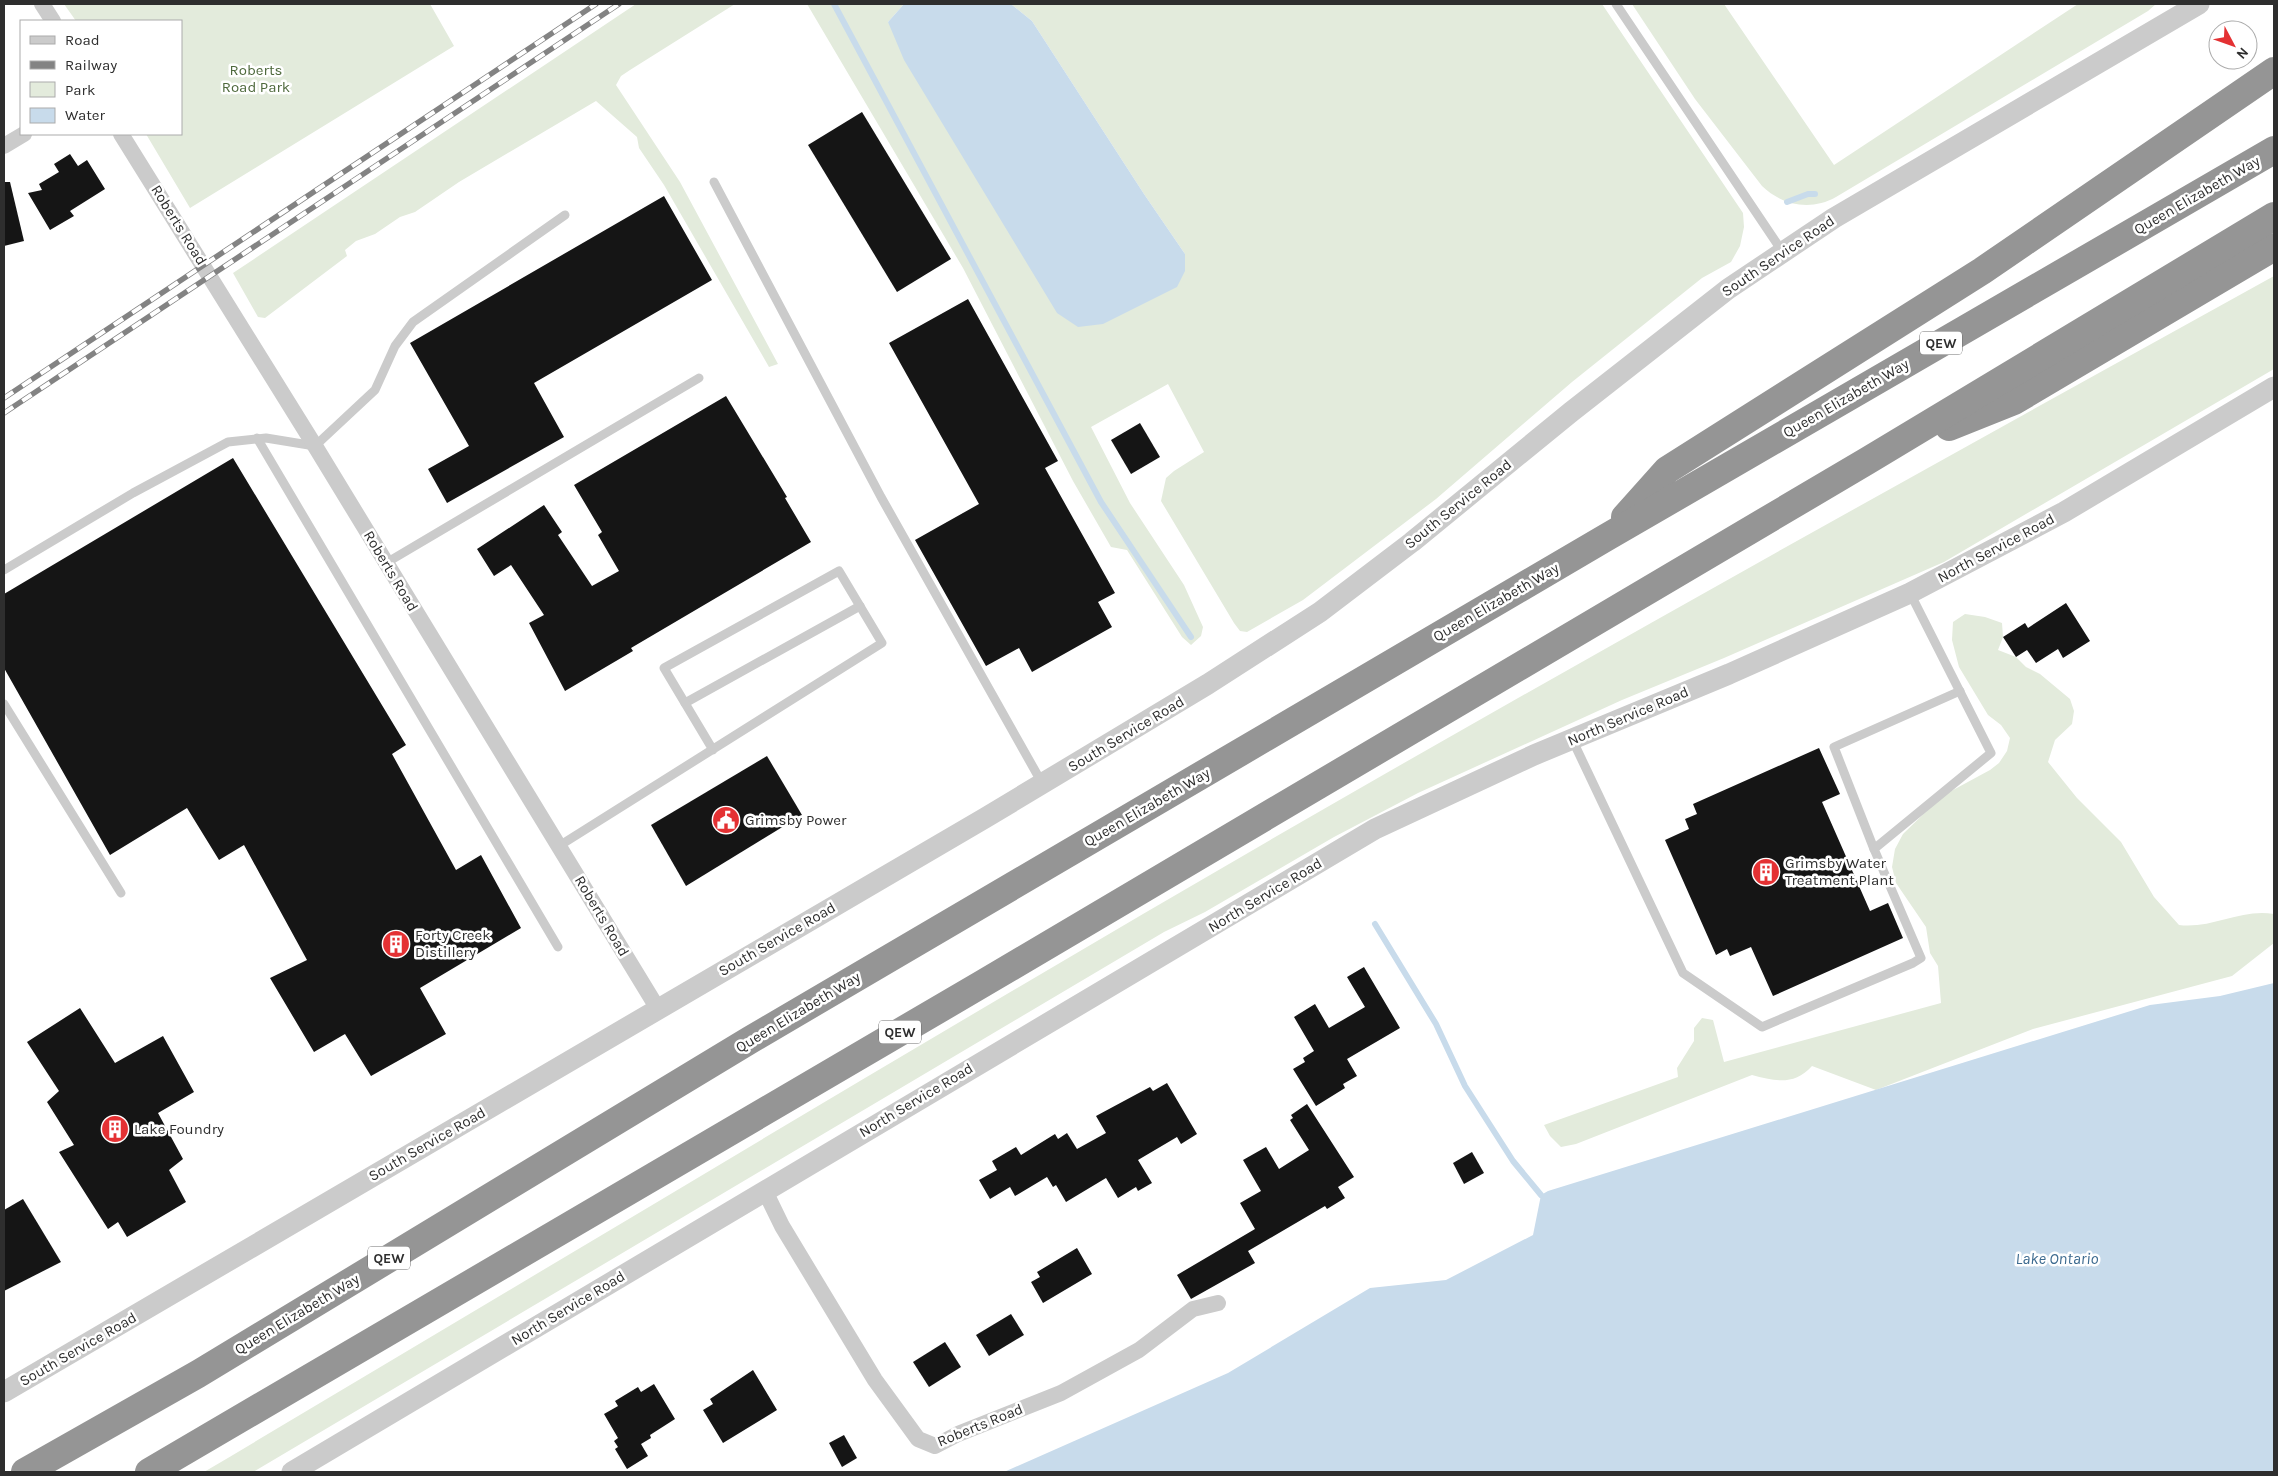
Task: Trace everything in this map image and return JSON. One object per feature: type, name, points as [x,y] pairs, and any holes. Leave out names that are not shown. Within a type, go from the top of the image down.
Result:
[{"type":"highway","points":[[1607,537],[1667,470],[1982,271],[2274,71]]},
{"type":"highway","name":"Queen Elizabeth Way","points":[[26,1472],[198,1374],[750,1040],[1607,537],[2274,150]]},
{"type":"highway","name":"QEW","points":[[149,1472],[965,994],[1866,461],[2274,216]]},
{"type":"highway","points":[[1866,461],[2014,400],[2274,246]]},
{"type":"street","points":[[42,4],[52,20]]},
{"type":"street","name":"South Service Road","points":[[4,1392],[1042,784],[1208,684],[1320,612],[1412,542],[1653,346],[1782,250],[2199,4]]},
{"type":"street","points":[[4,146],[22,135]]},
{"type":"street","name":"Roberts Road","points":[[122,135],[315,446],[658,1009]]},
{"type":"street","name":"North Service Road","points":[[292,1472],[1375,829],[1572,739],[1729,674],[1910,592],[2064,512],[2274,387]]},
{"type":"street","name":"Roberts Road","points":[[765,1191],[782,1226],[875,1380],[918,1438],[935,1446],[958,1434],[1061,1393],[1139,1350],[1193,1309],[1218,1303]]},
{"type":"lane","points":[[1616,4],[1782,250]]},
{"type":"lane","points":[[714,182],[881,497],[1042,784]]},
{"type":"lane","points":[[4,570],[133,493],[228,442],[266,438],[315,446],[375,390],[395,346],[413,322],[565,215]]},
{"type":"lane","points":[[386,563],[700,378]]},
{"type":"lane","points":[[257,438],[558,948]]},
{"type":"lane","points":[[559,846],[713,750],[882,643],[839,571],[664,668],[713,750]]},
{"type":"lane","points":[[1874,849],[1991,753],[1910,592]]},
{"type":"lane","points":[[684,703],[860,606]]},
{"type":"lane","points":[[1572,739],[1683,973],[1762,1027],[1921,958],[1874,849],[1834,747],[1960,691]]},
{"type":"lane","points":[[4,704],[120,893]]},
{"type":"green space","name":"Roberts Road Park","points":[[64,4],[430,4],[454,46],[190,208],[147,135],[182,135],[182,20],[75,20]]},
{"type":"green space","points":[[636,4],[735,4],[621,76],[616,85],[680,182],[778,364],[769,367],[664,185],[639,148],[637,137],[596,101],[459,182],[415,212],[400,217],[375,234],[356,241],[345,250],[347,256],[265,318],[258,317],[233,273]]},
{"type":"green space","points":[[807,4],[904,4],[888,22],[1185,254],[1032,21],[1011,4],[1602,4],[1743,213],[1744,227],[1740,246],[1731,262],[1702,278],[1572,382],[1436,499],[1303,600],[1247,632],[1240,631],[1234,623],[1161,501],[1166,478],[1204,452],[1168,384],[1091,427],[1130,503],[1184,585],[1203,627],[1201,636],[1191,645],[1182,637],[1127,550],[1111,547],[1073,481],[963,268]]},
{"type":"green space","points":[[1632,4],[1724,4],[1834,165],[2078,4],[2156,4],[2148,11],[1836,197],[1817,204],[1807,205],[1788,202],[1770,193],[1762,186],[1695,99]]},
{"type":"green space","points":[[2274,276],[2274,369],[1944,562],[1724,658],[1622,700],[1418,793],[1334,837],[1205,912],[1164,932],[253,1472],[204,1472],[940,1034],[1235,861],[1716,586]]},
{"type":"green space","points":[[1965,614],[1985,617],[2002,623],[2003,637],[1998,650],[2016,657],[2026,667],[2040,674],[2070,699],[2074,711],[2072,724],[2055,740],[2048,762],[2077,798],[2121,842],[2154,897],[2179,925],[2203,924],[2250,914],[2274,914],[2274,943],[2232,976],[2033,1029],[1876,1090],[1812,1066],[1798,1077],[1791,1079],[1776,1080],[1752,1075],[1576,1144],[1561,1147],[1550,1136],[1544,1125],[1678,1077],[1677,1068],[1694,1041],[1694,1028],[1702,1018],[1713,1020],[1724,1062],[1941,1003],[1938,966],[1930,953],[1926,927],[1896,883],[1892,867],[1895,849],[1903,834],[1942,796],[1990,770],[1999,763],[2007,751],[2010,738],[2001,725],[1988,715],[1959,667],[1952,640],[1953,622]]},
{"type":"water","points":[[904,4],[1011,4],[1032,21],[1185,254],[1185,271],[1177,287],[1103,324],[1078,327],[1057,313],[904,60],[888,22]]},
{"type":"water","name":"Lake Ontario","points":[[2274,983],[2274,1472],[1004,1472],[1228,1373],[1370,1288],[1446,1280],[1533,1235],[1541,1195],[1548,1191],[2150,1005],[2220,996]]},
{"type":"building","points":[[862,112],[951,259],[897,292],[808,145]]},
{"type":"building","points":[[70,154],[78,166],[87,160],[105,189],[70,211],[74,216],[50,230],[28,193],[42,190],[39,184],[59,172],[54,164]]},
{"type":"building","points":[[4,182],[10,182],[24,241],[4,246]]},
{"type":"building","points":[[664,196],[712,280],[534,383],[564,437],[447,503],[428,469],[469,446],[410,343]]},
{"type":"building","points":[[968,299],[1058,461],[1045,468],[1115,593],[1098,602],[1112,627],[1032,672],[1019,648],[986,666],[915,540],[979,504],[889,343]]},
{"type":"building","points":[[726,396],[787,497],[785,498],[811,542],[631,648],[633,651],[565,691],[529,623],[544,615],[511,565],[494,576],[477,549],[544,505],[562,532],[558,535],[592,586],[619,571],[598,535],[602,532],[574,485]]},
{"type":"building","points":[[1140,423],[1160,457],[1131,474],[1111,440]]},
{"type":"building","points":[[233,458],[406,745],[392,754],[456,870],[481,855],[521,928],[420,988],[446,1034],[371,1076],[345,1034],[314,1052],[270,978],[307,960],[244,845],[219,860],[187,808],[110,855],[4,668],[4,594]]},
{"type":"building","points":[[2066,603],[2090,641],[2063,658],[2058,649],[2036,663],[2027,650],[2016,657],[2003,637],[2025,623],[2028,628]]},
{"type":"building","name":"Grimsby Water Treatment Plant","points":[[1819,748],[1840,794],[1822,802],[1870,911],[1888,903],[1903,938],[1773,996],[1751,947],[1730,956],[1727,949],[1716,955],[1665,840],[1689,829],[1685,819],[1697,814],[1693,804]]},
{"type":"building","name":"Grimsby Power","points":[[767,756],[802,815],[686,886],[651,825]]},
{"type":"building","points":[[1364,967],[1400,1028],[1347,1059],[1357,1076],[1343,1084],[1345,1088],[1316,1106],[1293,1069],[1305,1062],[1303,1058],[1314,1051],[1294,1017],[1315,1004],[1329,1028],[1365,1007],[1347,977]]},
{"type":"building","name":"Lake Foundry","points":[[80,1008],[115,1063],[163,1036],[194,1092],[158,1113],[183,1159],[169,1170],[186,1202],[127,1237],[118,1222],[108,1229],[59,1152],[74,1145],[47,1102],[59,1091],[27,1042]]},
{"type":"building","points":[[1167,1083],[1197,1134],[1181,1144],[1177,1137],[1138,1160],[1152,1183],[1138,1191],[1136,1187],[1118,1198],[1106,1178],[1066,1202],[1056,1185],[1053,1187],[1047,1177],[1015,1196],[1010,1187],[990,1199],[979,1180],[997,1170],[992,1161],[1016,1147],[1021,1155],[1055,1134],[1058,1139],[1067,1133],[1077,1149],[1106,1133],[1096,1116],[1150,1087],[1153,1091]]},
{"type":"building","points":[[1307,1104],[1354,1177],[1338,1187],[1345,1198],[1327,1209],[1325,1206],[1248,1251],[1255,1263],[1191,1299],[1177,1275],[1255,1229],[1240,1203],[1261,1191],[1243,1160],[1266,1147],[1279,1169],[1309,1150],[1290,1120],[1293,1118],[1291,1115]]},
{"type":"building","points":[[1472,1152],[1484,1173],[1464,1184],[1453,1163]]},
{"type":"building","points":[[23,1199],[61,1262],[4,1291],[4,1210]]},
{"type":"building","points":[[1077,1248],[1092,1274],[1043,1303],[1031,1282],[1040,1277],[1037,1272]]},
{"type":"building","points":[[1011,1314],[1024,1335],[989,1356],[976,1335]]},
{"type":"building","points":[[945,1342],[961,1367],[929,1387],[913,1362]]},
{"type":"building","points":[[753,1370],[777,1410],[723,1443],[703,1410],[713,1404],[710,1399]]},
{"type":"building","points":[[654,1384],[675,1419],[650,1435],[651,1438],[641,1444],[648,1456],[627,1469],[615,1449],[618,1447],[614,1441],[618,1438],[604,1414],[618,1406],[615,1401],[638,1387],[641,1392]]},
{"type":"building","points":[[844,1435],[857,1458],[842,1467],[829,1443]]},
{"type":"waterway","points":[[834,4],[1101,502],[1191,637]]},
{"type":"waterway","points":[[1787,202],[1808,194],[1815,194]]},
{"type":"waterway","points":[[1375,924],[1436,1024],[1465,1086],[1513,1161],[1541,1195]]},
{"type":"railway","points":[[4,398],[596,4]]},
{"type":"railway","points":[[4,413],[619,4]]},
{"type":"place","name":"Grimsby Power","points":[[726,820]]},
{"type":"place","name":"Grimsby Water Treatment Plant","points":[[1766,872]]},
{"type":"place","name":"Forty Creek Distillery","points":[[396,944]]},
{"type":"place","name":"Lake Foundry","points":[[115,1129]]}]
